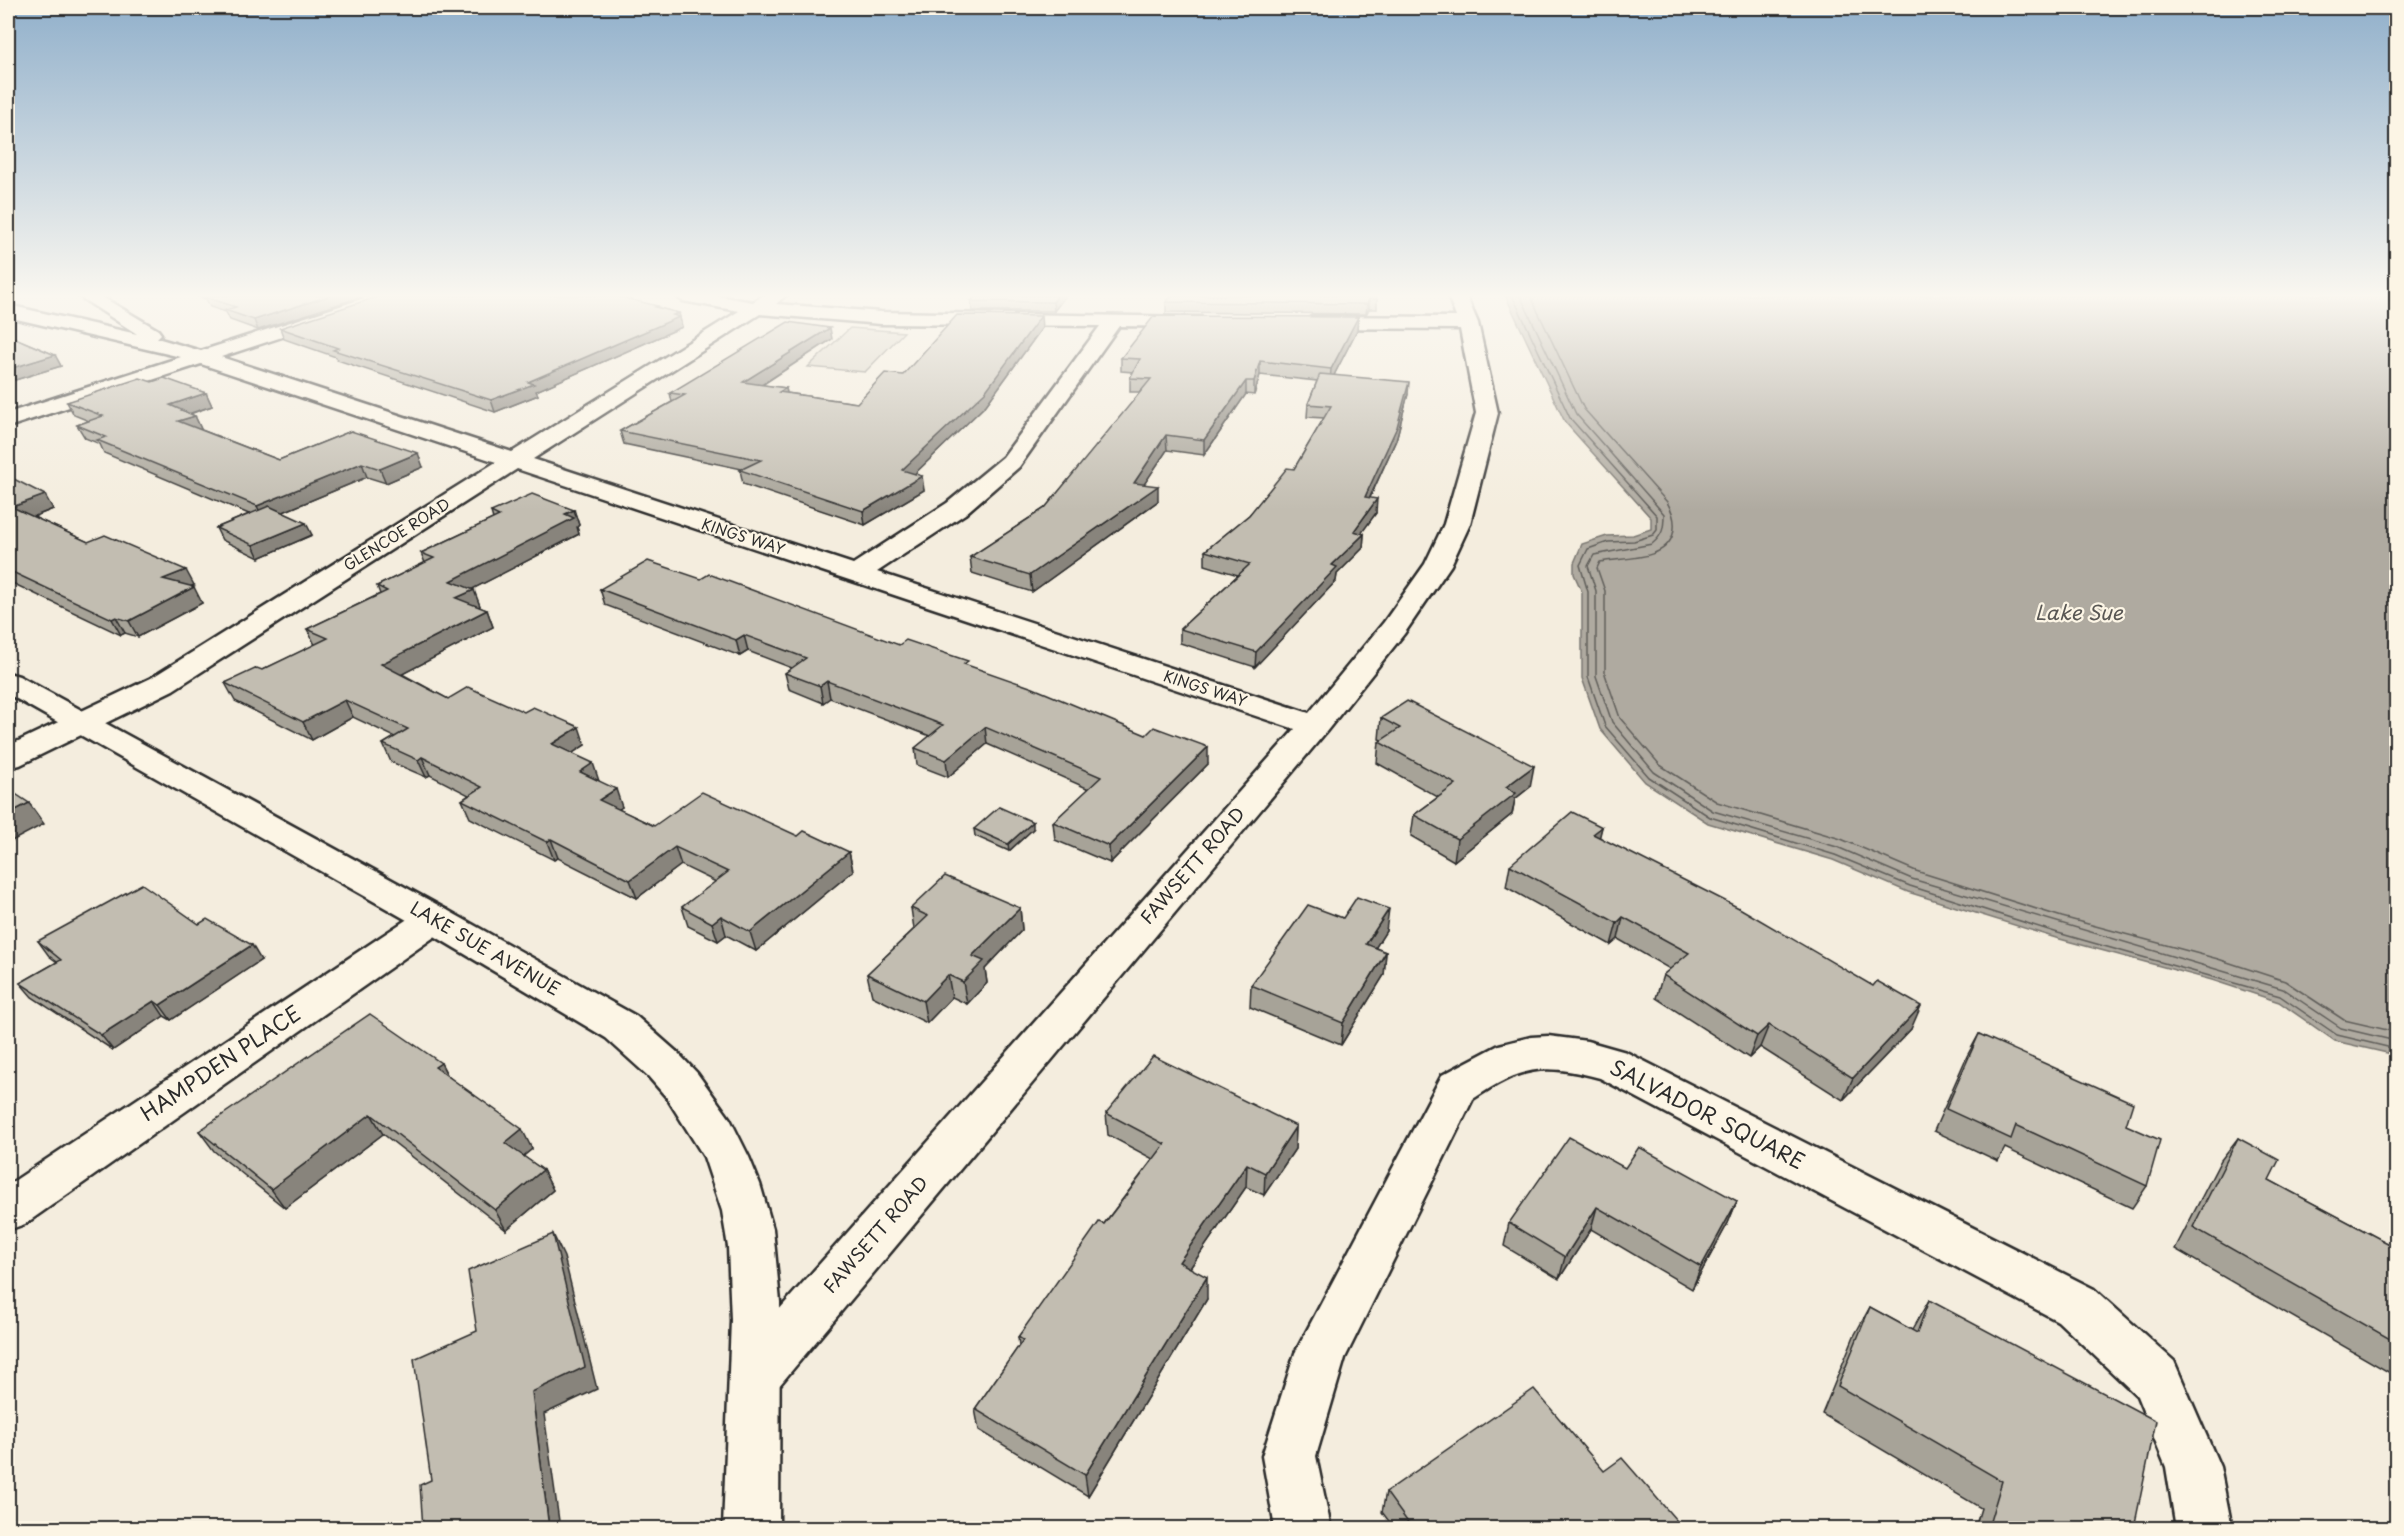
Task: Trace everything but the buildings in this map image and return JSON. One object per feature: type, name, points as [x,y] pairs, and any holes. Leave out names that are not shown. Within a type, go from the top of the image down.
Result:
[{"type":"street","points":[[8,420],[171,367]]},
{"type":"street","name":"KINGS WAY","points":[[230,367],[1314,725]]},
{"type":"street","name":"GLENCOE ROAD","points":[[8,758],[162,684],[663,367]]},
{"type":"street","points":[[855,574],[967,502],[993,480],[1011,462],[1080,367]]},
{"type":"street","name":"FAWSETT ROAD","points":[[755,1375],[1314,725],[1394,628],[1438,565],[1457,524],[1487,413],[1476,367]]},
{"type":"street","name":"LAKE SUE AVENUE","points":[[8,682],[434,919],[621,1027],[648,1048],[674,1073],[699,1107],[725,1155],[745,1211],[756,1285],[751,1528]]},
{"type":"street","name":"HAMPDEN PLACE","points":[[8,1210],[434,919]]},
{"type":"street","name":"SALVADOR SQUARE","points":[[1303,1528],[1289,1456],[1322,1353],[1456,1087],[1485,1068],[1525,1052],[1569,1053],[1611,1064],[2076,1305],[2156,1378],[2193,1467],[2204,1528]]},
{"type":"shaded area","points":[[808,367],[870,367],[865,372]]},
{"type":"water","name":"Lake Sue","points":[[1539,367],[2396,367],[2396,1055],[2335,1041],[2279,1002],[2212,980],[2056,938],[1908,892],[1833,860],[1708,823],[1645,782],[1600,729],[1582,678],[1582,592],[1574,574],[1574,563],[1582,544],[1607,536],[1633,535],[1651,529],[1651,518],[1565,422]]}]
